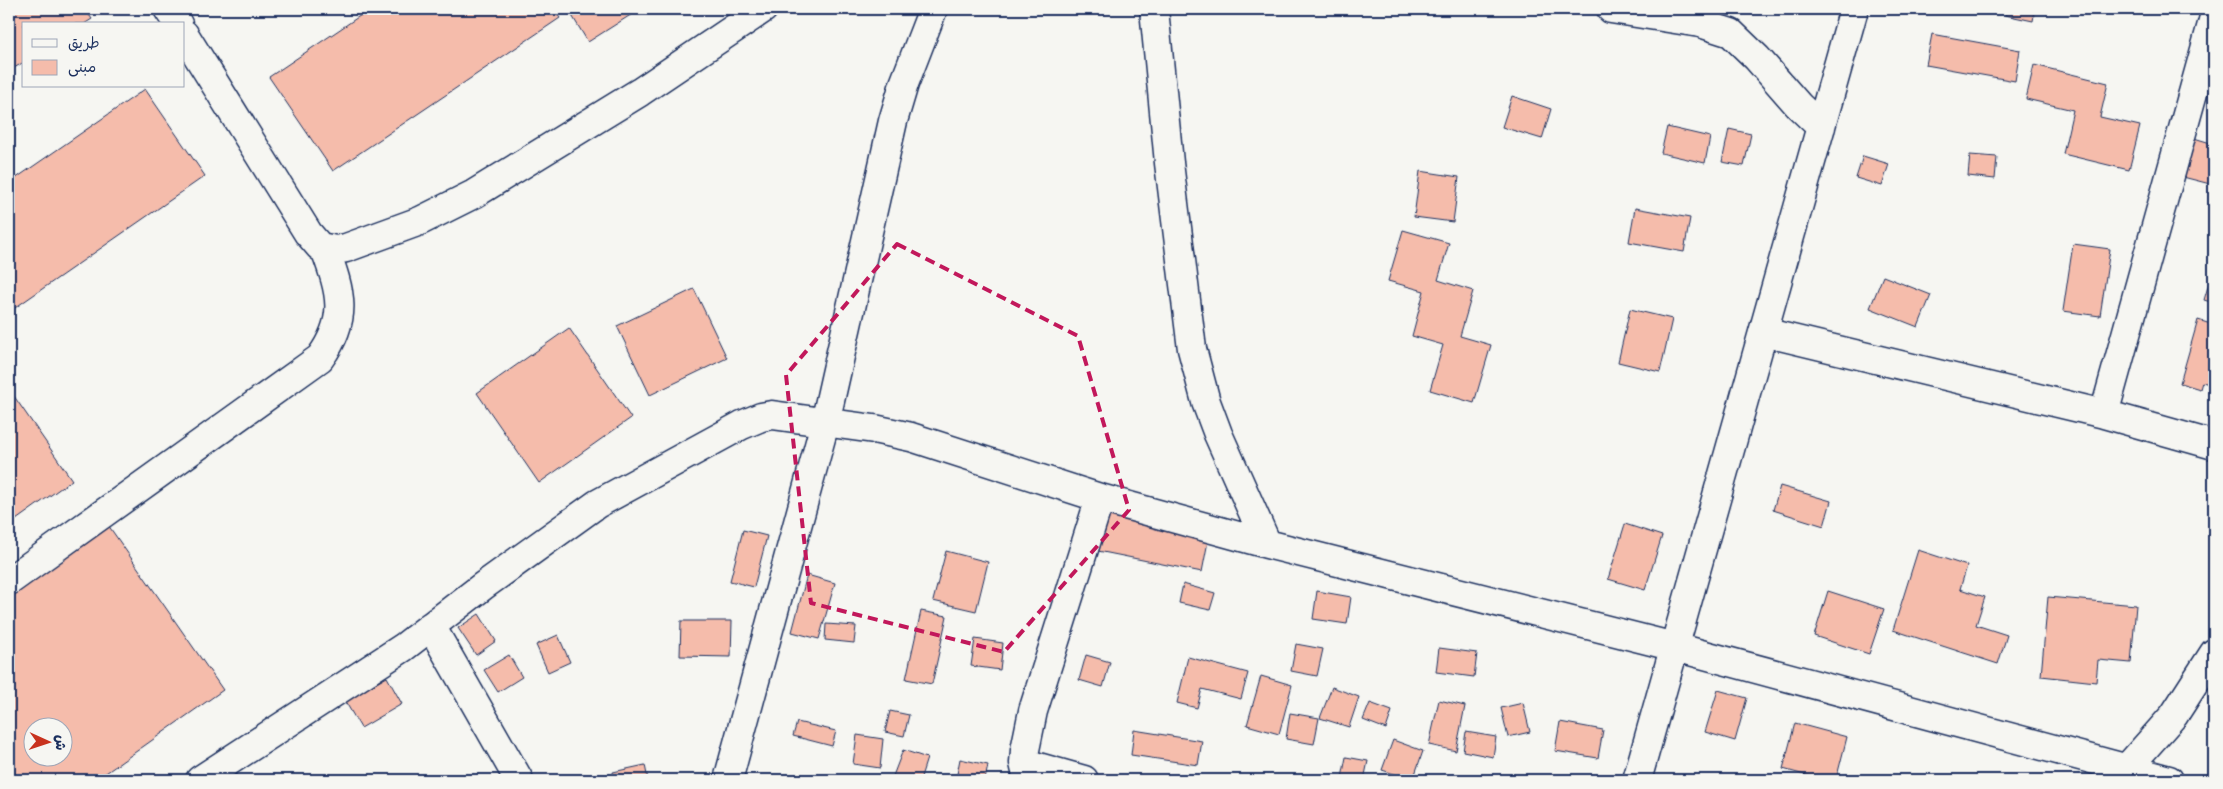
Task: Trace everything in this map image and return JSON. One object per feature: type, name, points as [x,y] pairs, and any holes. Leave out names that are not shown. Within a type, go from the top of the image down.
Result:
[{"type":"street","points":[[168,9],[177,22]]},
{"type":"street","points":[[185,36],[308,232],[320,247],[325,249],[346,248],[420,221],[474,194],[640,92],[763,9]]},
{"type":"street","points":[[728,780],[825,423],[893,120],[904,84],[933,9]]},
{"type":"street","points":[[1154,9],[1169,163],[1192,349],[1206,402],[1218,434],[1267,544]]},
{"type":"street","points":[[1611,9],[1700,23],[1731,33],[1821,127]]},
{"type":"street","points":[[1637,780],[1854,9]]},
{"type":"street","points":[[2104,414],[2214,17]]},
{"type":"street","points":[[9,581],[320,358],[331,343],[340,312],[337,282],[325,249]]},
{"type":"street","points":[[1763,332],[2104,414],[2214,445]]},
{"type":"street","points":[[209,778],[404,647],[483,586],[598,504],[742,425],[760,417],[772,415],[904,435],[1100,498],[1267,544],[1674,647],[2169,780]]},
{"type":"street","points":[[1084,780],[1026,772],[1033,711],[1100,498]]},
{"type":"street","points":[[432,626],[519,780]]},
{"type":"street","points":[[2127,768],[2174,715],[2214,654]]},
{"type":"highlighted area","points":[[897,244],[1078,336],[1129,510],[1004,652],[811,603],[786,375]]},
{"type":"building","points":[[9,9],[85,9],[92,19],[87,22],[22,22],[22,63],[9,71]]},
{"type":"building","points":[[370,9],[553,9],[560,18],[333,171],[269,77]]},
{"type":"building","points":[[568,9],[640,9],[588,42]]},
{"type":"building","points":[[1978,9],[2000,9],[1999,14]]},
{"type":"building","points":[[2006,9],[2035,9],[2033,21],[2005,15]]},
{"type":"building","points":[[1932,34],[2020,50],[2015,81],[1926,65]]},
{"type":"building","points":[[2034,65],[2108,83],[2100,117],[2140,126],[2129,170],[2063,154],[2073,110],[2026,99]]},
{"type":"building","points":[[145,89],[205,176],[9,312],[9,183]]},
{"type":"building","points":[[1512,96],[1551,109],[1542,139],[1502,127]]},
{"type":"building","points":[[1667,127],[1710,137],[1705,163],[1661,153]]},
{"type":"building","points":[[1729,129],[1751,134],[1744,166],[1722,162]]},
{"type":"building","points":[[2194,138],[2214,144],[2214,185],[2183,177]]},
{"type":"building","points":[[1970,155],[1997,157],[1995,179],[1968,176]]},
{"type":"building","points":[[1863,156],[1889,164],[1882,186],[1856,178]]},
{"type":"building","points":[[1420,171],[1459,177],[1453,222],[1414,217]]},
{"type":"building","points":[[1635,208],[1690,218],[1684,252],[1629,242]]},
{"type":"building","points":[[1403,230],[1449,243],[1438,280],[1473,291],[1460,336],[1491,345],[1474,403],[1430,390],[1443,345],[1412,336],[1424,291],[1388,281]]},
{"type":"building","points":[[2073,244],[2110,249],[2100,316],[2063,311]]},
{"type":"building","points":[[1883,276],[1931,295],[1918,327],[1870,308]]},
{"type":"building","points":[[2209,283],[2214,284],[2214,303],[2204,300]]},
{"type":"building","points":[[694,289],[727,358],[650,395],[617,326]]},
{"type":"building","points":[[1630,309],[1672,319],[1660,372],[1618,362]]},
{"type":"building","points":[[2198,320],[2214,325],[2214,385],[2202,382],[2200,389],[2180,383]]},
{"type":"building","points":[[569,328],[631,418],[539,483],[477,393]]},
{"type":"building","points":[[9,389],[72,480],[9,525]]},
{"type":"building","points":[[1780,486],[1831,501],[1824,526],[1773,510]]},
{"type":"building","points":[[1107,505],[1211,526],[1202,572],[1098,551]]},
{"type":"building","points":[[106,522],[223,690],[96,780],[9,780],[9,591]]},
{"type":"building","points":[[1625,524],[1662,536],[1645,590],[1608,579]]},
{"type":"building","points":[[743,530],[767,536],[754,587],[730,581]]},
{"type":"building","points":[[1918,550],[1967,566],[1960,589],[1985,597],[1976,625],[2007,635],[1998,664],[1893,630]]},
{"type":"building","points":[[946,551],[988,562],[976,611],[933,601]]},
{"type":"building","points":[[807,575],[835,583],[819,639],[792,632]]},
{"type":"building","points":[[1183,584],[1215,593],[1210,610],[1179,603]]},
{"type":"building","points":[[1317,591],[1351,597],[1347,624],[1313,619]]},
{"type":"building","points":[[1828,591],[1884,609],[1869,654],[1814,636]]},
{"type":"building","points":[[2048,597],[2136,605],[2131,663],[2098,660],[2096,682],[2041,676]]},
{"type":"building","points":[[921,611],[947,616],[932,684],[906,679]]},
{"type":"building","points":[[479,614],[496,641],[476,655],[458,628]]},
{"type":"building","points":[[681,621],[732,621],[731,657],[680,656]]},
{"type":"building","points":[[826,624],[856,626],[854,643],[825,640]]},
{"type":"building","points":[[558,635],[570,662],[548,672],[536,645]]},
{"type":"building","points":[[975,639],[1003,643],[1000,670],[971,666]]},
{"type":"building","points":[[1296,644],[1323,649],[1317,676],[1291,671]]},
{"type":"building","points":[[1439,648],[1477,653],[1474,677],[1436,672]]},
{"type":"building","points":[[509,655],[522,677],[498,692],[484,670]]},
{"type":"building","points":[[1086,655],[1110,662],[1103,687],[1079,680]]},
{"type":"building","points":[[1188,657],[1248,673],[1241,699],[1202,689],[1197,708],[1177,703]]},
{"type":"building","points":[[1261,676],[1292,685],[1279,734],[1247,725]]},
{"type":"building","points":[[387,677],[402,704],[361,728],[345,701]]},
{"type":"building","points":[[1332,687],[1359,697],[1349,727],[1320,718]]},
{"type":"building","points":[[1718,690],[1747,698],[1735,741],[1705,732]]},
{"type":"building","points":[[1439,700],[1465,706],[1456,751],[1429,745]]},
{"type":"building","points":[[1370,703],[1392,711],[1386,729],[1363,720]]},
{"type":"building","points":[[1523,703],[1530,732],[1508,737],[1501,708]]},
{"type":"building","points":[[890,711],[909,715],[904,736],[885,732]]},
{"type":"building","points":[[1290,713],[1319,718],[1314,744],[1286,739]]},
{"type":"building","points":[[797,722],[836,731],[832,746],[793,736]]},
{"type":"building","points":[[1560,722],[1603,730],[1598,758],[1555,751]]},
{"type":"building","points":[[1795,723],[1847,737],[1836,780],[1811,780],[1812,777],[1783,769]]},
{"type":"building","points":[[1134,730],[1202,741],[1198,765],[1131,755]]},
{"type":"building","points":[[1466,732],[1496,737],[1493,757],[1463,751]]},
{"type":"building","points":[[857,735],[883,739],[880,768],[853,764]]},
{"type":"building","points":[[1393,740],[1423,751],[1413,780],[1382,770]]},
{"type":"building","points":[[903,750],[927,758],[920,780],[905,780],[893,776]]},
{"type":"building","points":[[1346,757],[1368,761],[1364,780],[1342,778]]},
{"type":"building","points":[[960,759],[988,765],[985,780],[957,774]]},
{"type":"building","points":[[645,765],[648,780],[614,780],[613,772]]},
{"type":"building","points":[[1772,776],[1793,780],[1771,780]]},
{"type":"building","points":[[1456,777],[1456,780],[1423,780],[1423,779]]}]
